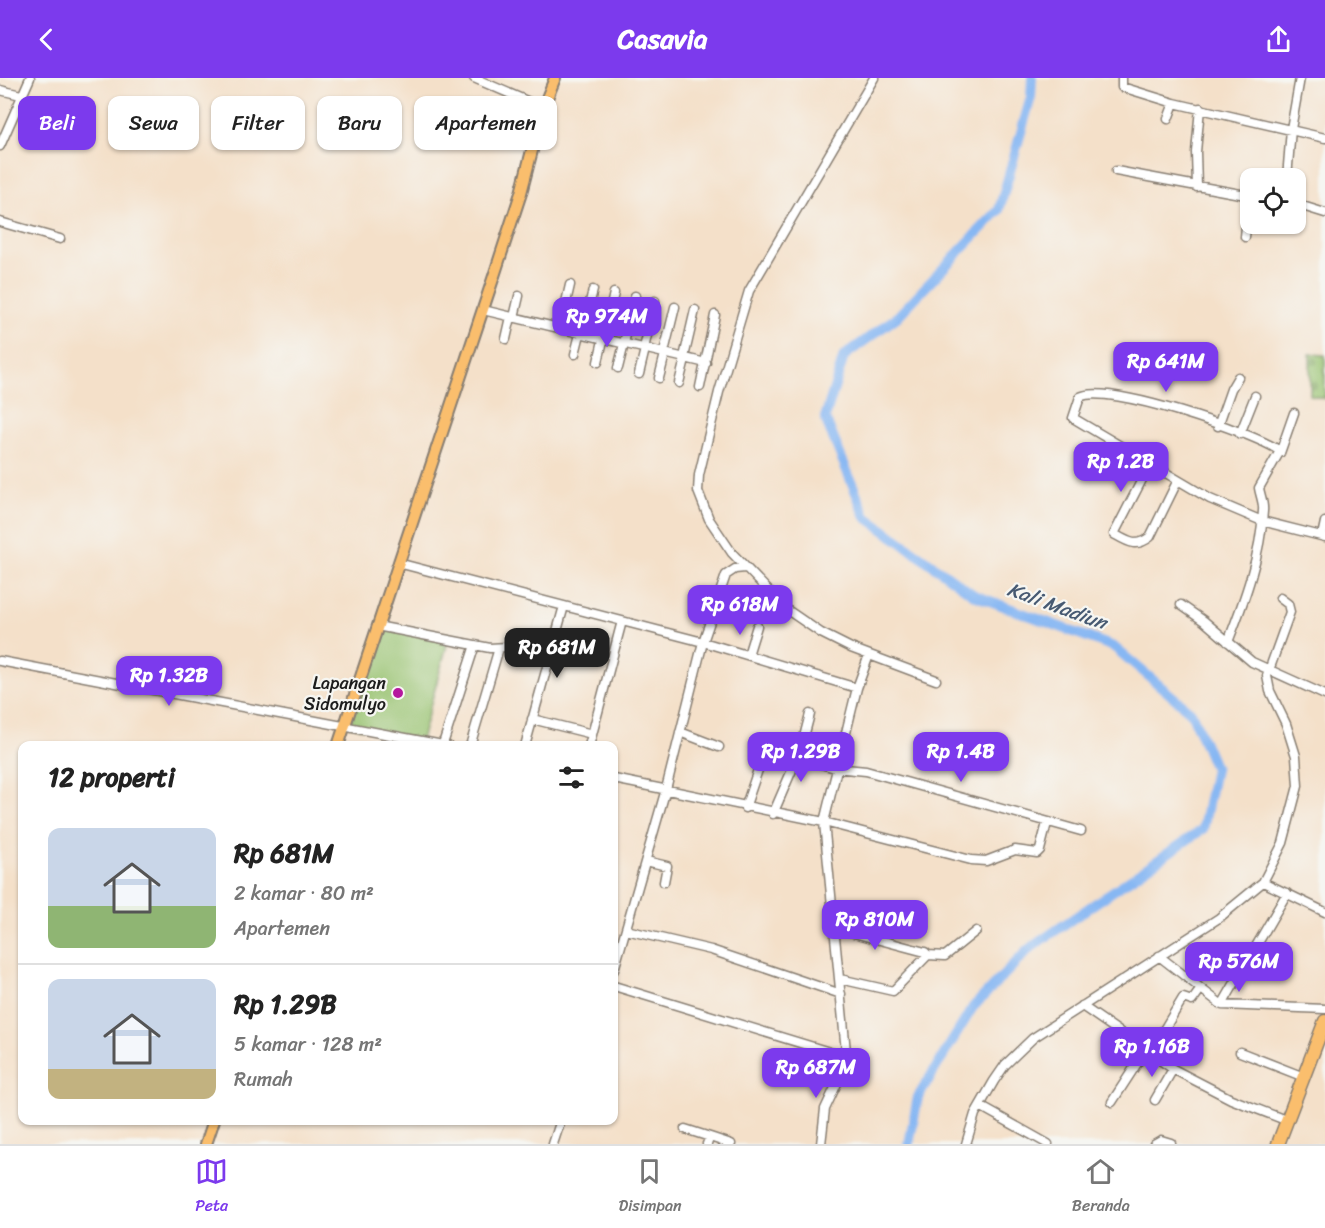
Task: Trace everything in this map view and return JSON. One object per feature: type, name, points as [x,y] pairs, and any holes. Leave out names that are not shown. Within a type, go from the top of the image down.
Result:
[{"type":"highway","points":[[1278,1144],[1325,1021]]},
{"type":"highway","points":[[1287,1144],[1325,1043]]},
{"type":"main road","points":[[548,96],[555,78]]},
{"type":"main road","points":[[340,741],[484,308],[521,194],[532,150]]},
{"type":"main road","points":[[206,1144],[212,1125]]},
{"type":"street","points":[[0,146],[30,78]]},
{"type":"street","points":[[474,78],[515,96]]},
{"type":"street","points":[[874,78],[754,279],[719,392],[699,476],[698,490],[710,519],[745,568],[799,618],[821,633],[869,655],[936,680]]},
{"type":"street","points":[[1122,78],[1122,87],[1174,103],[1325,138]]},
{"type":"street","points":[[1288,168],[1291,129],[1300,78]]},
{"type":"street","points":[[0,90],[21,95]]},
{"type":"street","points":[[1168,119],[1174,103]]},
{"type":"street","points":[[1197,187],[1196,152],[1200,108]]},
{"type":"street","points":[[1116,171],[1240,194]]},
{"type":"street","points":[[1306,207],[1325,213]]},
{"type":"street","points":[[0,222],[60,239]]},
{"type":"street","points":[[561,324],[570,285]]},
{"type":"street","points":[[575,354],[592,290]]},
{"type":"street","points":[[598,362],[600,336],[614,293]]},
{"type":"street","points":[[506,339],[519,296]]},
{"type":"street","points":[[618,368],[635,296]]},
{"type":"street","points":[[639,374],[655,301]]},
{"type":"street","points":[[659,378],[675,307]]},
{"type":"street","points":[[484,308],[705,361]]},
{"type":"street","points":[[679,383],[695,310]]},
{"type":"street","points":[[513,315],[561,324],[581,331]]},
{"type":"street","points":[[700,387],[715,315]]},
{"type":"street","points":[[1218,426],[1238,377]]},
{"type":"street","points":[[1280,453],[1278,450],[1240,434],[1156,404],[1097,395],[1080,397],[1073,418],[1210,499],[1262,520],[1323,536],[1325,522]]},
{"type":"street","points":[[1240,434],[1255,396]]},
{"type":"street","points":[[1228,642],[1248,587],[1262,520],[1263,508],[1259,488],[1280,453],[1294,413]]},
{"type":"street","points":[[1150,464],[1114,534],[1133,544],[1143,543],[1150,537],[1178,480]]},
{"type":"street","points":[[398,563],[703,642],[857,688]]},
{"type":"street","points":[[618,957],[666,789],[703,642],[726,575],[735,569],[745,568]]},
{"type":"street","points":[[966,1144],[980,1106],[1005,1065],[1015,1054],[1050,1026],[1219,918],[1263,882],[1282,843],[1298,786],[1296,756],[1286,724],[1270,691],[1267,670],[1290,612],[1288,604],[1280,598]]},
{"type":"street","points":[[1181,605],[1240,654],[1267,670],[1325,695]]},
{"type":"street","points":[[526,741],[564,606]]},
{"type":"street","points":[[590,741],[622,621]]},
{"type":"street","points":[[378,626],[499,648],[522,641],[551,646]]},
{"type":"street","points":[[748,655],[758,626]]},
{"type":"street","points":[[447,741],[475,645]]},
{"type":"street","points":[[471,741],[499,648]]},
{"type":"street","points":[[821,1144],[825,1109],[845,1069],[846,1057],[824,822],[857,688],[869,655]]},
{"type":"street","points":[[0,661],[422,741]]},
{"type":"street","points":[[773,814],[798,760],[810,714]]},
{"type":"street","points":[[532,718],[592,734]]},
{"type":"street","points":[[680,732],[719,747]]},
{"type":"street","points":[[798,760],[804,759],[836,768],[866,771],[1081,831]]},
{"type":"street","points":[[744,808],[761,761]]},
{"type":"street","points":[[618,780],[773,814],[824,822],[978,862],[1014,850],[1036,853],[1040,850],[1047,823]]},
{"type":"street","points":[[646,861],[667,866],[664,882]]},
{"type":"street","points":[[1263,882],[1325,912]]},
{"type":"street","points":[[1222,1005],[1287,893]]},
{"type":"street","points":[[835,928],[866,934],[925,952],[928,956]]},
{"type":"street","points":[[626,930],[711,950],[841,994]]},
{"type":"street","points":[[840,979],[893,991],[928,956],[945,956],[976,931]]},
{"type":"street","points":[[1159,957],[1222,1005],[1325,1009]]},
{"type":"street","points":[[618,987],[846,1057]]},
{"type":"street","points":[[1112,1102],[1183,998],[1192,1001],[1200,990]]},
{"type":"street","points":[[1083,1006],[1173,1069],[1224,1096],[1288,1121]]},
{"type":"street","points":[[1239,1052],[1304,1077]]},
{"type":"street","points":[[1155,1100],[1173,1069]]},
{"type":"street","points":[[980,1106],[1048,1144]]},
{"type":"street","points":[[553,1144],[559,1125]]},
{"type":"street","points":[[685,1129],[708,1141],[731,1144]]},
{"type":"street","points":[[1154,1144],[1161,1140],[1171,1143]]},
{"type":"green space","points":[[1310,354],[1325,355],[1325,399],[1310,395]]},
{"type":"green space","name":"Lapangan Sidomulyo","points":[[382,628],[445,640],[444,644],[447,645],[421,740],[349,726]]},
{"type":"waterway","name":"Kali Madiun","points":[[909,1144],[918,1097],[973,1007],[1029,949],[1203,829],[1215,769],[1191,712],[1114,647],[974,595],[866,517],[825,418],[844,356],[897,317],[999,210],[1031,97],[1032,78]]},
{"type":"place","name":"Lapangan Sidomulyo","points":[[398,693]]}]
